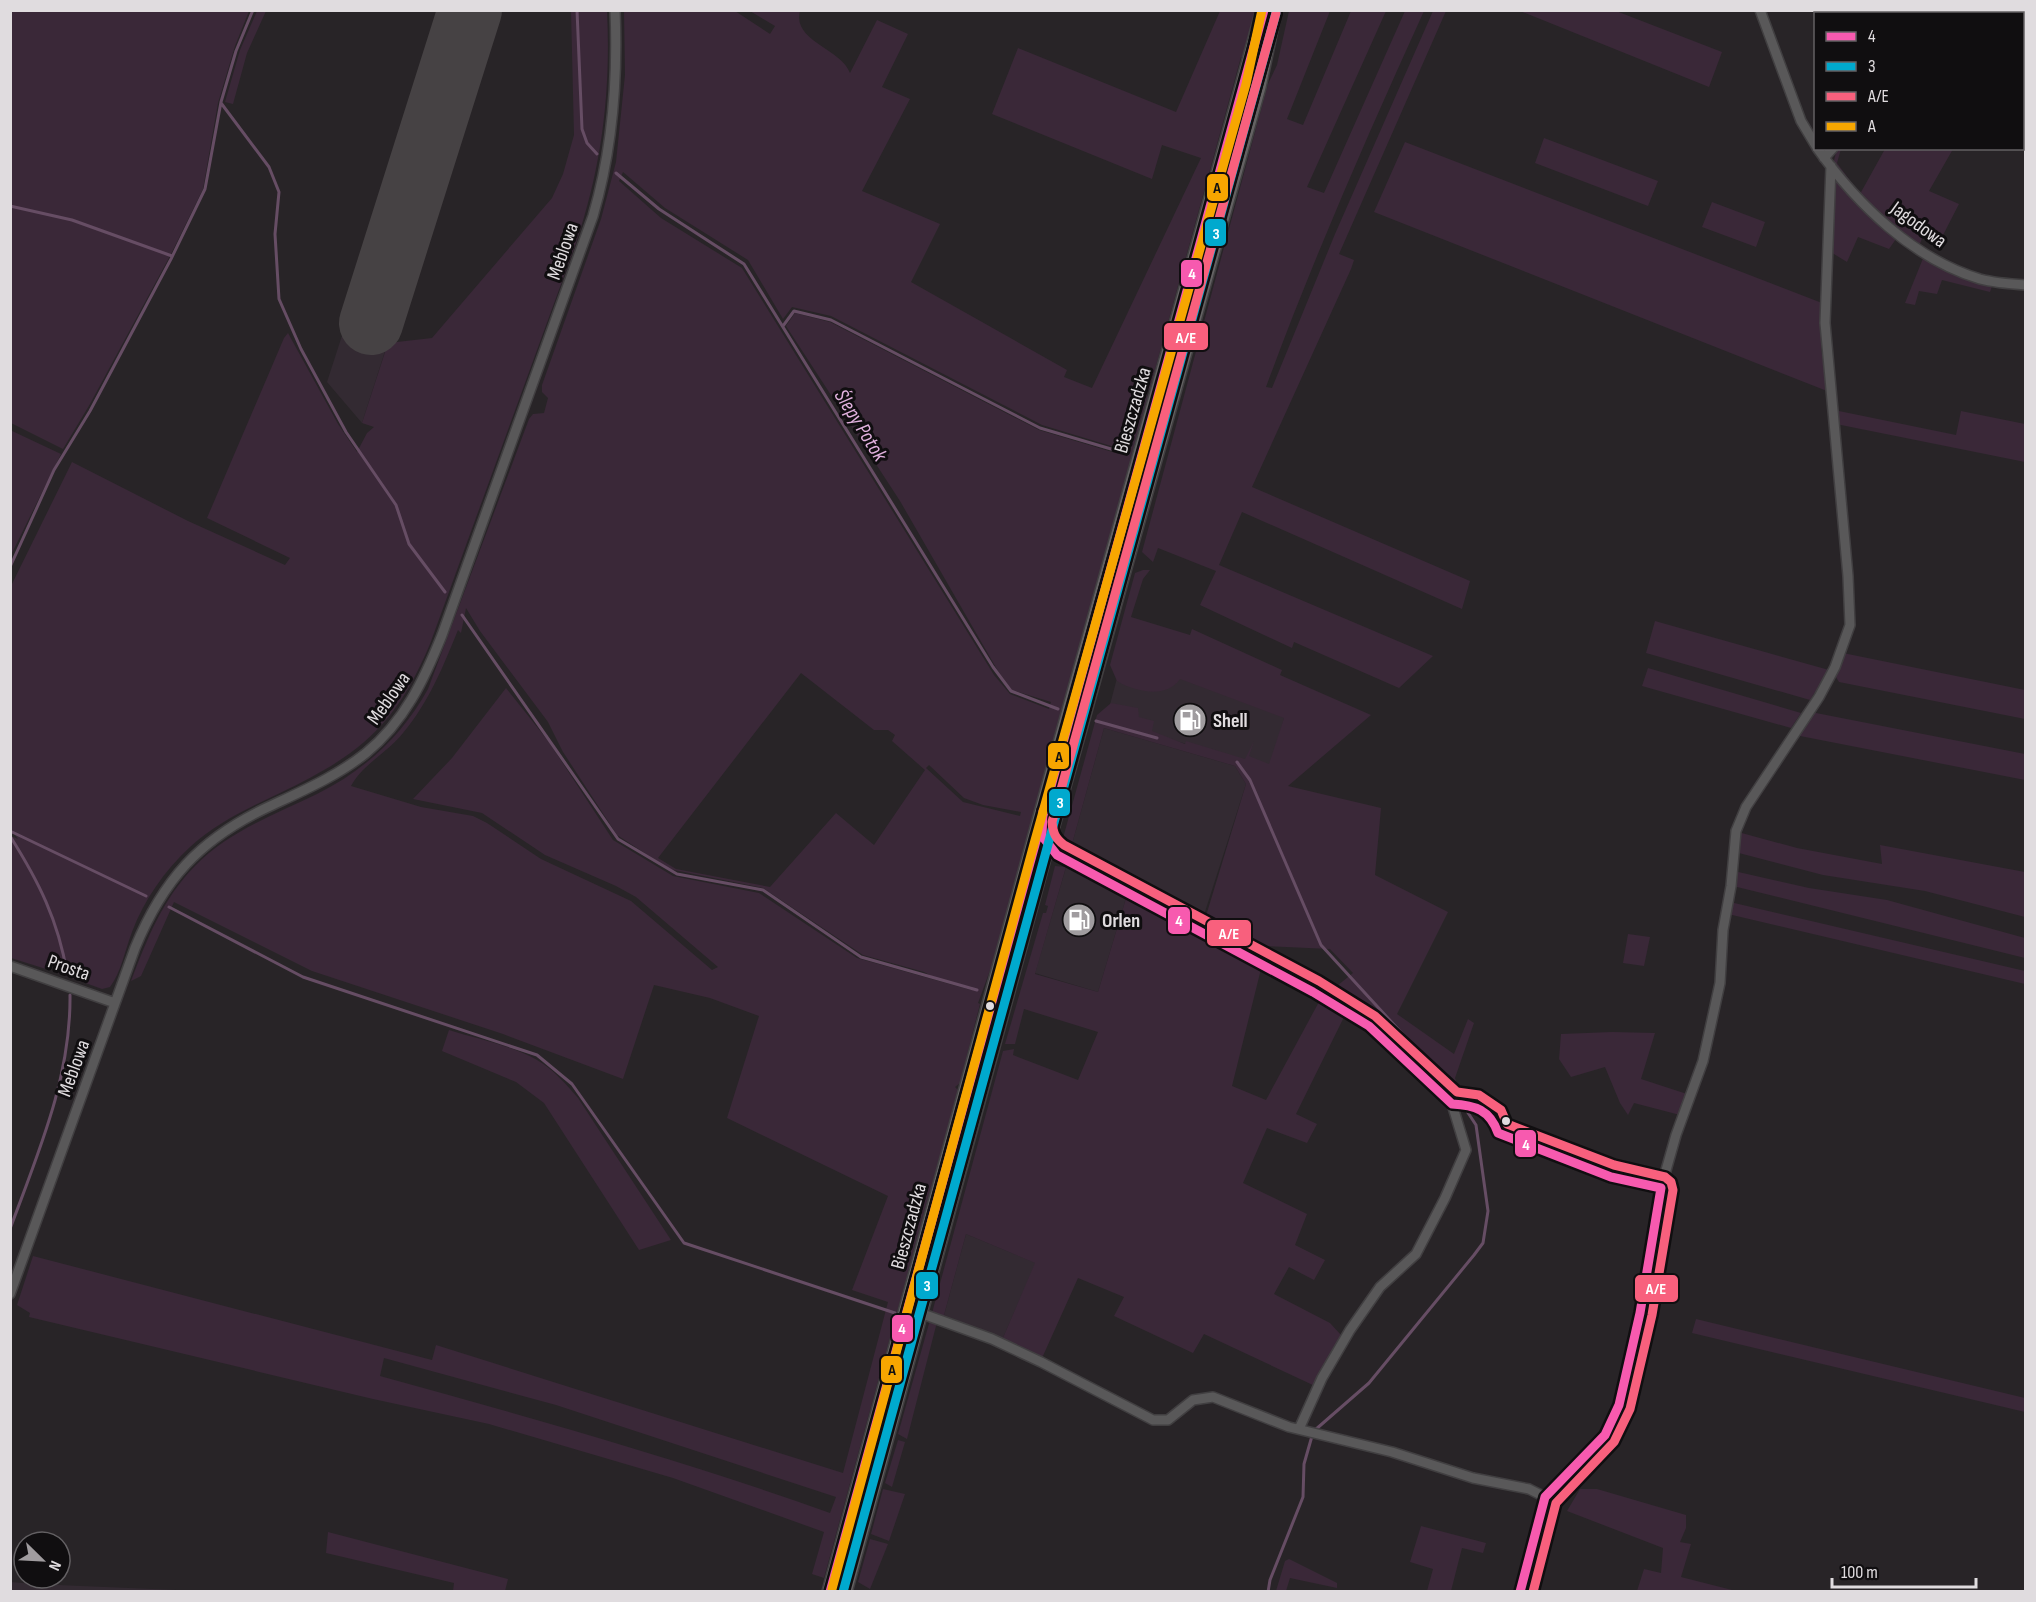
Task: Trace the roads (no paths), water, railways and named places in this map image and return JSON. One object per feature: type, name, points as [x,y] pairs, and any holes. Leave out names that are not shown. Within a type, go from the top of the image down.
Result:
[{"type":"main road","name":"Bieszczadzka","points":[[830,1592],[1264,10]]},
{"type":"main road","name":"Bieszczadzka","points":[[844,1592],[1258,87],[1274,10]]},
{"type":"street","name":"Meblowa","points":[[10,1294],[115,1003],[152,910],[187,862],[209,842],[237,823],[319,783],[353,763],[397,722],[422,683],[444,629],[596,207],[615,107],[615,10]]},
{"type":"street","name":"Jagodowa","points":[[1760,10],[1801,121],[1814,144]]},
{"type":"street","name":"Jagodowa","points":[[1818,150],[1863,204],[1937,261],[1980,279],[2025,285]]},
{"type":"street","points":[[1824,158],[1831,150]]},
{"type":"street","points":[[1520,1592],[1545,1497],[1605,1436],[1620,1405],[1640,1313],[1661,1188],[1676,1135],[1703,1061],[1718,992],[1723,927],[1731,886],[1736,831],[1746,807],[1819,697],[1835,667],[1850,625],[1848,576],[1825,323],[1831,166]]},
{"type":"street","name":"Bieszczadzka","points":[[1026,872],[1033,859],[1049,852],[1041,836],[1040,821]]},
{"type":"street","points":[[1049,852],[1313,992],[1369,1026],[1454,1104],[1466,1150],[1446,1198],[1416,1254],[1380,1287],[1350,1330],[1322,1378],[1303,1430]]},
{"type":"street","name":"Prosta","points":[[10,966],[115,1003]]},
{"type":"street","points":[[1454,1104],[1472,1105],[1493,1119],[1498,1133],[1515,1140],[1611,1177],[1661,1188]]},
{"type":"street","points":[[920,1313],[992,1339],[1153,1420],[1168,1420],[1192,1400],[1208,1396],[1303,1430],[1392,1452],[1473,1478],[1529,1489],[1545,1497]]},
{"type":"waterway","points":[[10,567],[54,470],[90,411],[171,259],[205,189],[221,102],[236,51],[253,10]]},
{"type":"waterway","name":"Ślepy Potok","points":[[577,10],[582,129],[587,143],[597,154]]},
{"type":"waterway","points":[[221,103],[269,167],[279,192],[275,234],[279,299],[301,349],[346,432],[396,505],[409,544],[445,592]]},
{"type":"waterway","name":"Ślepy Potok","points":[[616,173],[659,209],[744,264],[993,667],[1011,691],[1058,709]]},
{"type":"waterway","points":[[10,206],[72,220],[172,256]]},
{"type":"waterway","points":[[783,326],[794,311],[831,320],[1040,428],[1128,454]]},
{"type":"waterway","points":[[462,615],[618,839],[677,874],[763,890],[861,957],[977,990]]},
{"type":"waterway","points":[[1096,721],[1157,738]]},
{"type":"waterway","points":[[1237,762],[1250,780],[1321,945],[1457,1096],[1476,1125],[1488,1211],[1483,1243],[1474,1255],[1369,1383],[1315,1430]]},
{"type":"waterway","points":[[10,831],[146,896]]},
{"type":"waterway","points":[[10,836],[30,869],[53,918],[67,973]]},
{"type":"waterway","points":[[169,907],[303,977],[537,1055],[572,1084],[684,1243],[895,1313]]},
{"type":"waterway","points":[[10,1229],[42,1143],[59,1085],[69,1026],[70,995]]},
{"type":"waterway","points":[[1268,1592],[1270,1580],[1303,1497],[1304,1464],[1312,1436]]},
{"type":"place","name":"Shell","points":[[1190,720]]},
{"type":"place","name":"Orlen","points":[[1079,920]]}]
